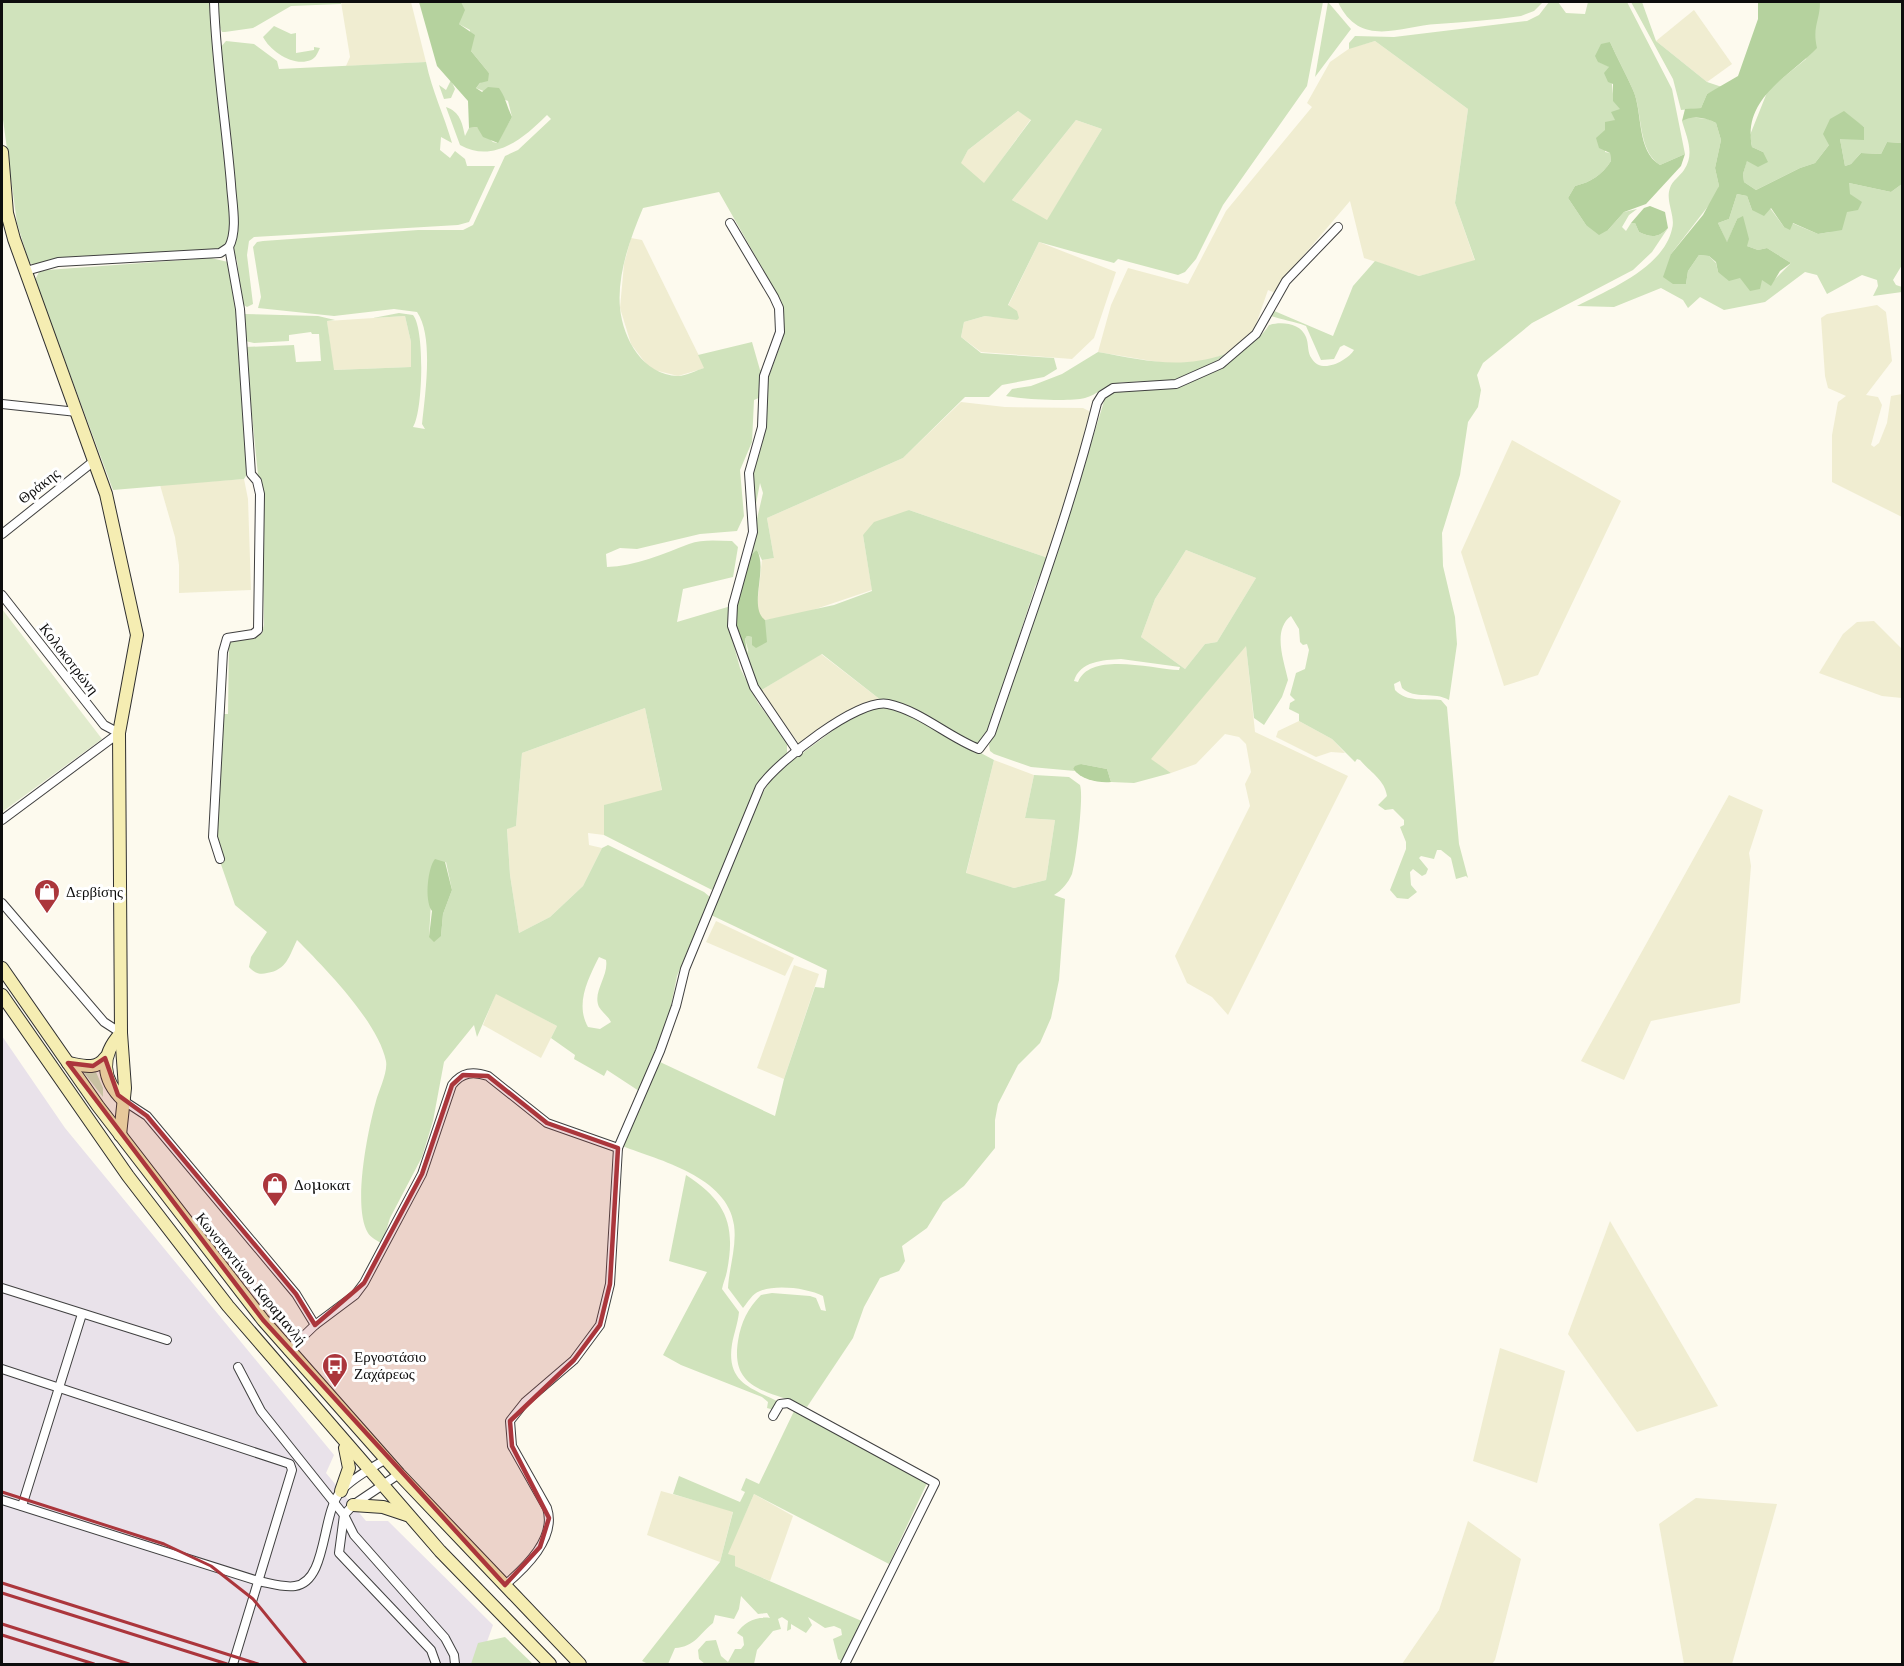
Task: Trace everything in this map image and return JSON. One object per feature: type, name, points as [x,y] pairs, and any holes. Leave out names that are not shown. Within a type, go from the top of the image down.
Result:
[{"type":"main road","points":[[2,152],[4,214],[77,412],[112,516],[137,636],[119,733],[121,1033],[124,1101],[120,1135]]},
{"type":"main road","name":"Κωνσταντίνου Καραμανλή","points":[[2,968],[120,1135],[288,1351],[399,1474],[580,1665]]},
{"type":"main road","points":[[2,995],[98,1134],[189,1258],[408,1515],[550,1665]]},
{"type":"main road","points":[[121,1033],[110,1045],[105,1058],[111,1084],[124,1101]]},
{"type":"main road","points":[[68,1063],[93,1066],[105,1058]]},
{"type":"main road","points":[[340,1491],[349,1468],[343,1441]]},
{"type":"main road","points":[[353,1505],[376,1506],[408,1515]]},
{"type":"street","points":[[214,2],[232,200],[233,235],[229,247],[240,309],[251,474],[257,481],[260,494],[258,630],[253,634],[227,638],[223,652],[213,837],[220,859]]},
{"type":"street","points":[[730,223],[774,297],[781,318],[777,346],[764,376],[762,427],[749,473],[753,532],[733,605],[732,626],[754,687],[798,752]]},
{"type":"street","points":[[506,1585],[540,1547],[549,1518],[547,1508],[512,1446],[510,1421],[525,1402],[574,1360],[600,1325],[610,1284],[618,1148],[660,1051],[676,1006],[685,969],[757,793],[770,774],[837,722],[860,708],[881,704],[909,712],[961,741],[979,749],[983,747],[991,733],[1049,561],[1097,403],[1102,395],[1124,387],[1176,384],[1221,364],[1256,334],[1286,280],[1338,227]]},
{"type":"street","points":[[26,271],[38,266],[67,261],[220,253],[229,247]]},
{"type":"street","points":[[2,404],[77,412]]},
{"type":"street","name":"Θράκης","points":[[2,534],[94,461]]},
{"type":"street","name":"Κολοκοτρώνη","points":[[2,595],[104,725],[119,733]]},
{"type":"street","points":[[2,820],[119,733]]},
{"type":"street","points":[[2,903],[104,1022],[121,1033]]},
{"type":"street","points":[[288,1351],[315,1325],[355,1295],[364,1283],[422,1174],[452,1085],[463,1075],[476,1073],[488,1076],[547,1124],[618,1148]]},
{"type":"street","points":[[124,1101],[147,1116],[296,1294],[315,1325]]},
{"type":"street","points":[[2,1288],[167,1340]]},
{"type":"street","points":[[22,1506],[82,1314]]},
{"type":"street","points":[[238,1367],[261,1411],[344,1515],[354,1535],[445,1638],[454,1655],[455,1665]]},
{"type":"street","points":[[2,1370],[290,1464],[292,1470],[233,1665]]},
{"type":"street","points":[[773,1416],[780,1404],[788,1403],[935,1483],[845,1665]]},
{"type":"street","points":[[2,1500],[258,1581],[290,1587],[309,1580],[315,1570],[333,1503],[340,1491],[386,1459]]},
{"type":"street","points":[[399,1474],[353,1505],[344,1515],[339,1553],[431,1650],[436,1665]]},
{"type":"highlighted area","points":[[105,1058],[118,1095],[147,1116],[296,1294],[315,1325],[364,1283],[422,1174],[452,1085],[463,1075],[488,1076],[547,1123],[618,1148],[610,1284],[600,1325],[574,1360],[510,1421],[512,1446],[549,1518],[540,1547],[505,1585],[263,1320],[68,1063],[93,1066]]},
{"type":"shaded area","points":[[341,2],[411,2],[426,62],[346,66],[350,57]]},
{"type":"shaded area","points":[[1694,10],[1732,64],[1707,82],[1656,41]]},
{"type":"shaded area","points":[[1375,41],[1468,109],[1455,203],[1475,261],[1419,276],[1364,258],[1350,201],[1280,283],[1275,293],[1268,290],[1253,333],[1225,354],[1206,361],[1170,364],[1098,352],[1111,305],[1128,268],[1188,284],[1226,211],[1312,107],[1307,103],[1330,62],[1350,48]]},
{"type":"shaded area","points":[[1018,111],[1031,119],[984,184],[960,164],[968,150]]},
{"type":"shaded area","points":[[1076,120],[1102,129],[1047,221],[1012,200]]},
{"type":"shaded area","points":[[631,238],[642,240],[705,368],[678,376],[650,369],[631,344],[620,308],[624,264]]},
{"type":"shaded area","points":[[1039,242],[1116,272],[1094,338],[1072,359],[981,352],[961,337],[964,322],[985,316],[1005,318],[1011,309],[1008,306]]},
{"type":"shaded area","points":[[1877,305],[1886,312],[1892,361],[1866,395],[1878,397],[1882,405],[1871,445],[1874,447],[1879,443],[1887,423],[1891,396],[1902,394],[1902,517],[1832,482],[1832,435],[1838,402],[1846,396],[1828,388],[1821,318],[1827,314]]},
{"type":"shaded area","points":[[405,316],[411,342],[411,367],[333,370],[327,321]]},
{"type":"shaded area","points":[[961,402],[1005,407],[1083,408],[1089,411],[1092,417],[1048,558],[909,510],[863,535],[872,590],[801,614],[765,620],[760,617],[757,606],[762,560],[774,558],[767,518],[903,458]]},
{"type":"shaded area","points":[[1512,440],[1621,501],[1538,675],[1504,686],[1461,552]]},
{"type":"shaded area","points":[[244,479],[248,499],[251,590],[179,593],[179,565],[175,537],[160,485]]},
{"type":"shaded area","points":[[1186,550],[1256,578],[1217,642],[1205,644],[1185,669],[1141,637],[1155,599]]},
{"type":"shaded area","points":[[1874,621],[1902,649],[1902,698],[1882,696],[1819,673],[1843,634],[1857,622]]},
{"type":"shaded area","points":[[1246,645],[1255,732],[1348,776],[1228,1015],[1212,997],[1187,983],[1175,956],[1250,806],[1245,784],[1251,772],[1246,744],[1239,737],[1225,734],[1196,764],[1171,773],[1150,759]]},
{"type":"shaded area","points":[[821,654],[882,701],[859,705],[800,745],[760,691]]},
{"type":"shaded area","points":[[645,708],[662,791],[605,805],[604,835],[588,833],[589,845],[602,848],[583,886],[550,917],[519,933],[510,875],[507,828],[516,826],[522,753]]},
{"type":"shaded area","points":[[1299,721],[1332,739],[1345,753],[1331,752],[1316,757],[1276,737],[1278,731]]},
{"type":"shaded area","points":[[994,760],[1034,775],[1025,818],[1055,820],[1046,880],[1014,888],[966,874]]},
{"type":"shaded area","points":[[1729,795],[1763,810],[1749,853],[1751,866],[1740,1003],[1651,1021],[1624,1080],[1581,1061]]},
{"type":"shaded area","points":[[716,921],[794,958],[785,976],[706,942]]},
{"type":"shaded area","points":[[794,965],[819,974],[784,1079],[757,1068]]},
{"type":"shaded area","points":[[496,993],[557,1026],[541,1058],[483,1025]]},
{"type":"shaded area","points":[[2,1036],[65,1128],[334,1455],[326,1473],[366,1521],[388,1521],[493,1625],[479,1664],[2,1664]]},
{"type":"shaded area","points":[[1610,1221],[1718,1406],[1637,1432],[1568,1334]]},
{"type":"shaded area","points":[[1500,1348],[1565,1371],[1537,1483],[1473,1461]]},
{"type":"shaded area","points":[[661,1491],[733,1511],[720,1562],[647,1535]]},
{"type":"shaded area","points":[[754,1494],[793,1516],[770,1581],[735,1566],[727,1554]]},
{"type":"shaded area","points":[[1696,1498],[1777,1504],[1732,1664],[1684,1664],[1659,1524]]},
{"type":"shaded area","points":[[1468,1521],[1521,1559],[1495,1660],[1492,1664],[1402,1664],[1439,1610]]},
{"type":"green space","points":[[2,2],[212,2],[229,179],[230,229],[228,242],[221,250],[33,265],[29,262],[17,223],[2,112]]},
{"type":"green space","points":[[216,2],[341,2],[341,4],[291,6],[253,28],[222,32],[218,23]]},
{"type":"green space","points":[[419,2],[461,2],[465,10],[459,24],[475,35],[471,51],[489,73],[488,81],[480,83],[476,88],[482,92],[488,87],[499,88],[512,117],[498,143],[483,137],[477,127],[469,128],[468,101],[437,66]]},
{"type":"green space","points":[[461,2],[1323,2],[1307,86],[1223,205],[1196,259],[1185,272],[1178,275],[1118,259],[1114,263],[1039,242],[1008,305],[1017,311],[1019,318],[1017,320],[985,316],[964,322],[961,337],[981,353],[1054,358],[1057,369],[1044,377],[1002,385],[989,397],[965,397],[903,458],[767,518],[774,558],[762,560],[757,550],[748,557],[763,493],[760,483],[754,514],[751,485],[766,384],[782,341],[784,322],[777,294],[719,192],[643,208],[620,282],[622,320],[630,343],[637,353],[655,369],[666,374],[681,376],[704,368],[698,355],[752,342],[760,370],[764,369],[761,397],[754,400],[752,442],[740,470],[744,516],[737,531],[700,534],[637,549],[620,548],[606,554],[607,567],[638,562],[699,541],[732,541],[738,547],[733,577],[683,589],[677,622],[731,606],[730,631],[740,668],[758,703],[787,742],[787,754],[774,766],[712,890],[604,835],[604,805],[662,790],[645,708],[522,753],[516,826],[507,829],[510,875],[519,933],[550,917],[583,886],[602,848],[608,845],[710,897],[677,976],[669,1016],[639,1091],[607,1070],[604,1076],[574,1059],[575,1055],[551,1038],[557,1026],[496,994],[477,1037],[474,1025],[444,1062],[433,1121],[422,1157],[390,1218],[382,1244],[368,1233],[363,1221],[361,1205],[366,1148],[376,1101],[386,1070],[386,1061],[381,1046],[373,1030],[349,996],[297,940],[279,969],[262,974],[249,967],[251,957],[267,932],[235,905],[214,844],[221,714],[228,714],[229,640],[262,634],[264,625],[262,514],[245,347],[294,345],[296,362],[321,361],[319,334],[311,332],[289,335],[289,341],[254,343],[245,341],[244,314],[318,316],[335,320],[327,321],[334,370],[411,367],[411,342],[405,316],[373,318],[399,313],[413,315],[417,323],[421,353],[421,389],[413,427],[425,429],[422,424],[427,350],[422,323],[417,312],[394,309],[334,316],[258,308],[261,297],[253,247],[257,242],[263,241],[418,230],[463,230],[473,225],[505,156],[518,150],[551,119],[547,115],[518,140],[496,150],[485,152],[460,145],[446,107],[457,115],[465,136],[469,128],[477,127],[497,143],[512,117],[508,101],[476,88],[489,73],[471,51],[470,30],[459,24]],"holes":[[[1018,111],[1031,120],[984,183],[961,163],[968,150]],[[1076,120],[1102,129],[1047,220],[1012,200]],[[446,862],[452,890],[443,914],[441,936],[429,937],[433,869]],[[599,957],[606,960],[597,1001],[611,1022],[600,1029],[588,1027],[584,1018],[583,1001],[587,983]]]},
{"type":"green space","points":[[1328,2],[1351,29],[1315,77]]},
{"type":"green space","points":[[1338,2],[1543,2],[1534,11],[1521,16],[1382,31],[1358,26],[1347,17]]},
{"type":"green space","points":[[1549,2],[1558,2],[1566,13],[1585,14],[1588,2],[1627,2],[1672,89],[1685,154],[1660,165],[1647,150],[1633,90],[1610,42],[1599,62],[1610,67],[1613,94],[1621,109],[1615,120],[1605,130],[1605,152],[1610,153],[1611,161],[1596,177],[1575,186],[1568,198],[1586,225],[1608,230],[1624,212],[1637,209],[1629,215],[1622,227],[1626,231],[1631,223],[1635,223],[1639,232],[1651,236],[1661,234],[1668,228],[1652,252],[1633,270],[1532,323],[1483,363],[1477,375],[1481,390],[1478,407],[1468,422],[1460,475],[1442,533],[1443,566],[1455,617],[1457,644],[1449,700],[1443,697],[1407,692],[1402,688],[1400,681],[1394,684],[1395,690],[1405,697],[1441,700],[1447,707],[1459,844],[1468,878],[1466,876],[1456,879],[1451,858],[1441,850],[1437,850],[1434,859],[1421,856],[1419,858],[1428,869],[1426,874],[1422,876],[1413,869],[1410,872],[1411,885],[1417,892],[1408,899],[1397,898],[1390,890],[1406,849],[1406,842],[1400,827],[1404,825],[1404,820],[1393,809],[1385,810],[1378,805],[1387,796],[1386,790],[1360,760],[1357,759],[1355,762],[1332,739],[1299,721],[1299,714],[1289,709],[1290,703],[1295,700],[1290,695],[1296,673],[1305,669],[1309,650],[1307,644],[1303,645],[1300,642],[1299,629],[1291,616],[1285,622],[1281,637],[1282,655],[1288,680],[1282,697],[1264,725],[1254,718],[1246,646],[1151,759],[1171,773],[1134,783],[1111,782],[1107,769],[1081,764],[1073,769],[1075,771],[1031,767],[994,754],[990,751],[989,745],[1042,588],[1058,550],[1106,395],[1167,386],[1198,378],[1227,362],[1257,339],[1269,325],[1274,324],[1285,323],[1300,329],[1306,337],[1310,357],[1316,364],[1328,366],[1334,364],[1346,358],[1354,350],[1344,345],[1340,347],[1334,359],[1321,360],[1306,326],[1271,316],[1272,310],[1333,336],[1353,286],[1375,261],[1419,276],[1475,260],[1455,203],[1468,109],[1375,41],[1349,49],[1349,43],[1355,36],[1394,37],[1527,21],[1539,15]],"holes":[[[1186,550],[1256,578],[1217,642],[1205,644],[1185,669],[1141,637],[1155,599]],[[1121,659],[1180,667],[1179,670],[1108,664],[1095,667],[1085,673],[1078,682],[1074,681],[1081,669],[1093,663]]]},
{"type":"green space","points":[[1631,2],[1642,2],[1656,41],[1707,82],[1722,87],[1707,94],[1701,108],[1681,110],[1673,79]]},
{"type":"green space","points":[[1758,2],[1820,2],[1815,34],[1817,48],[1781,79],[1761,102],[1754,115],[1751,130],[1752,147],[1763,152],[1768,162],[1758,167],[1747,161],[1743,174],[1744,182],[1756,190],[1815,163],[1829,145],[1823,134],[1830,119],[1844,111],[1864,127],[1864,140],[1840,139],[1845,166],[1851,164],[1861,153],[1881,154],[1887,142],[1902,143],[1902,184],[1891,192],[1849,183],[1850,194],[1862,202],[1858,210],[1847,212],[1842,230],[1818,234],[1793,223],[1790,230],[1784,227],[1771,208],[1764,216],[1752,210],[1747,196],[1737,194],[1729,219],[1718,223],[1727,242],[1737,219],[1743,216],[1749,239],[1747,246],[1758,250],[1767,248],[1791,263],[1780,271],[1771,286],[1762,280],[1760,289],[1750,291],[1740,278],[1729,281],[1718,272],[1716,262],[1709,256],[1699,255],[1688,271],[1686,284],[1673,284],[1663,277],[1671,254],[1703,215],[1719,186],[1715,168],[1721,140],[1716,123],[1699,118],[1682,121],[1685,109],[1701,108],[1707,94],[1738,76],[1758,19]]},
{"type":"green space","points":[[1820,2],[1902,2],[1902,143],[1887,142],[1881,154],[1861,153],[1851,164],[1845,166],[1840,139],[1864,127],[1858,123],[1829,145],[1815,163],[1756,190],[1744,182],[1743,174],[1747,160],[1763,152],[1752,147],[1750,135],[1768,90],[1806,59]]},
{"type":"green space","points":[[274,26],[291,34],[296,33],[296,53],[314,50],[314,47],[320,48],[316,56],[304,62],[290,60],[277,53],[263,37]]},
{"type":"green space","points":[[226,41],[254,44],[277,61],[279,69],[426,62],[452,143],[441,137],[440,150],[450,158],[455,151],[465,159],[467,166],[495,166],[469,222],[458,225],[254,237],[249,241],[247,255],[253,304],[247,307],[242,304],[237,260],[232,250],[219,49]]},
{"type":"green space","points":[[1610,42],[1633,90],[1644,141],[1652,159],[1660,165],[1685,154],[1681,166],[1646,204],[1624,212],[1608,230],[1599,235],[1586,225],[1568,198],[1575,186],[1596,177],[1611,161],[1610,153],[1599,148],[1596,138],[1605,130],[1605,122],[1615,120],[1611,112],[1620,109],[1613,101],[1613,84],[1608,82],[1604,73],[1609,67],[1598,62],[1595,56],[1601,44]]},
{"type":"green space","points":[[451,80],[455,89],[451,98],[444,99],[439,85],[446,90]]},
{"type":"green space","points":[[1688,117],[1708,119],[1716,123],[1721,140],[1715,168],[1719,186],[1716,196],[1671,254],[1686,284],[1688,271],[1699,255],[1709,256],[1716,263],[1718,272],[1740,278],[1774,280],[1791,263],[1767,248],[1758,250],[1747,246],[1737,219],[1727,243],[1718,223],[1729,219],[1737,194],[1747,196],[1752,210],[1770,208],[1784,227],[1792,223],[1818,234],[1830,232],[1849,194],[1849,183],[1891,192],[1902,184],[1902,265],[1893,280],[1896,285],[1902,287],[1902,292],[1873,296],[1878,286],[1877,280],[1862,275],[1827,294],[1817,275],[1805,272],[1765,302],[1724,310],[1700,297],[1688,308],[1683,300],[1661,288],[1614,307],[1577,306],[1634,276],[1658,255],[1667,243],[1673,224],[1669,198],[1670,188],[1684,170],[1690,152],[1682,121]]},
{"type":"green space","points":[[1650,206],[1665,212],[1668,228],[1655,236],[1639,232],[1635,223],[1631,223],[1644,208]]},
{"type":"green space","points":[[211,258],[228,262],[234,286],[249,471],[244,479],[113,490],[35,280],[39,272],[47,270]]},
{"type":"green space","points":[[1098,352],[1177,363],[1225,354],[1198,373],[1186,377],[1174,380],[1118,383],[1085,398],[1046,400],[1006,396],[1012,389],[1031,386],[1062,374]]},
{"type":"green space","points":[[909,510],[1048,558],[1035,587],[990,727],[980,743],[975,744],[882,701],[822,654],[760,691],[745,660],[748,650],[745,639],[747,636],[752,637],[754,641],[765,625],[765,620],[834,605],[872,591],[863,535],[874,522]]},
{"type":"green space","points":[[757,550],[760,558],[758,606],[765,620],[767,642],[756,648],[752,645],[752,637],[747,636],[745,639],[748,658],[736,632],[735,610],[743,573],[752,554]]},
{"type":"green space","points":[[2,609],[102,739],[2,812]]},
{"type":"green space","points":[[886,707],[905,713],[994,760],[966,873],[1014,888],[1046,880],[1055,820],[1025,818],[1034,775],[1069,777],[1080,785],[1081,802],[1076,856],[1069,880],[1054,895],[1065,899],[1059,980],[1051,1018],[1040,1043],[1018,1065],[998,1104],[995,1120],[995,1148],[964,1186],[943,1202],[927,1228],[902,1246],[905,1261],[899,1271],[880,1278],[864,1307],[853,1338],[807,1407],[767,1392],[747,1380],[740,1370],[737,1358],[738,1341],[746,1316],[761,1295],[772,1293],[810,1296],[816,1298],[821,1310],[826,1311],[823,1296],[801,1289],[783,1287],[767,1289],[757,1292],[743,1308],[728,1288],[734,1225],[729,1208],[719,1194],[706,1183],[672,1164],[622,1146],[660,1062],[775,1116],[784,1079],[815,987],[824,988],[827,970],[711,915],[757,802],[770,781],[789,763],[850,718],[866,709]]},
{"type":"green space","points":[[1081,764],[1107,769],[1111,782],[1096,781],[1081,776],[1073,769]]},
{"type":"green space","points":[[435,859],[445,862],[452,890],[443,914],[441,936],[434,942],[429,937],[432,911],[428,899],[428,884],[430,869]]},
{"type":"green space","points":[[81,1069],[96,1072],[103,1088],[103,1097]]},
{"type":"green space","points":[[686,1175],[711,1194],[725,1215],[729,1227],[727,1273],[722,1289],[739,1312],[732,1344],[733,1368],[737,1376],[750,1388],[779,1402],[774,1410],[767,1408],[768,1402],[762,1397],[681,1365],[663,1355],[707,1272],[669,1261]]},
{"type":"green space","points":[[795,1409],[927,1483],[889,1564],[754,1494],[728,1554],[735,1556],[735,1566],[864,1622],[843,1662],[838,1659],[833,1639],[842,1635],[841,1629],[834,1626],[825,1628],[808,1617],[812,1625],[806,1633],[791,1624],[791,1629],[787,1631],[788,1621],[782,1617],[778,1619],[781,1629],[773,1631],[757,1650],[754,1664],[705,1664],[699,1659],[698,1650],[706,1641],[716,1640],[721,1656],[728,1662],[735,1649],[741,1649],[744,1645],[743,1637],[737,1633],[740,1629],[755,1619],[770,1618],[767,1613],[758,1614],[741,1596],[739,1609],[734,1619],[715,1615],[713,1623],[697,1639],[688,1645],[675,1648],[668,1664],[648,1664],[642,1661],[720,1562],[733,1512],[673,1494],[679,1476],[740,1502],[745,1492],[741,1490],[746,1478],[759,1484]]},
{"type":"green space","points":[[505,1637],[533,1664],[471,1664],[478,1643]]},
{"type":"railway","points":[[2,1492],[164,1544],[211,1566],[253,1599],[306,1664]]},
{"type":"railway","points":[[2,1583],[258,1664]]},
{"type":"railway","points":[[2,1593],[227,1664]]},
{"type":"railway","points":[[2,1624],[129,1664]]},
{"type":"railway","points":[[2,1635],[94,1664]]},
{"type":"place","name":"Δερβίσης","points":[[47,915]]},
{"type":"place","name":"Δομοκατ","points":[[275,1208]]},
{"type":"place","name":"Εργοστάσιο Ζαχάρεως","points":[[335,1389]]}]
